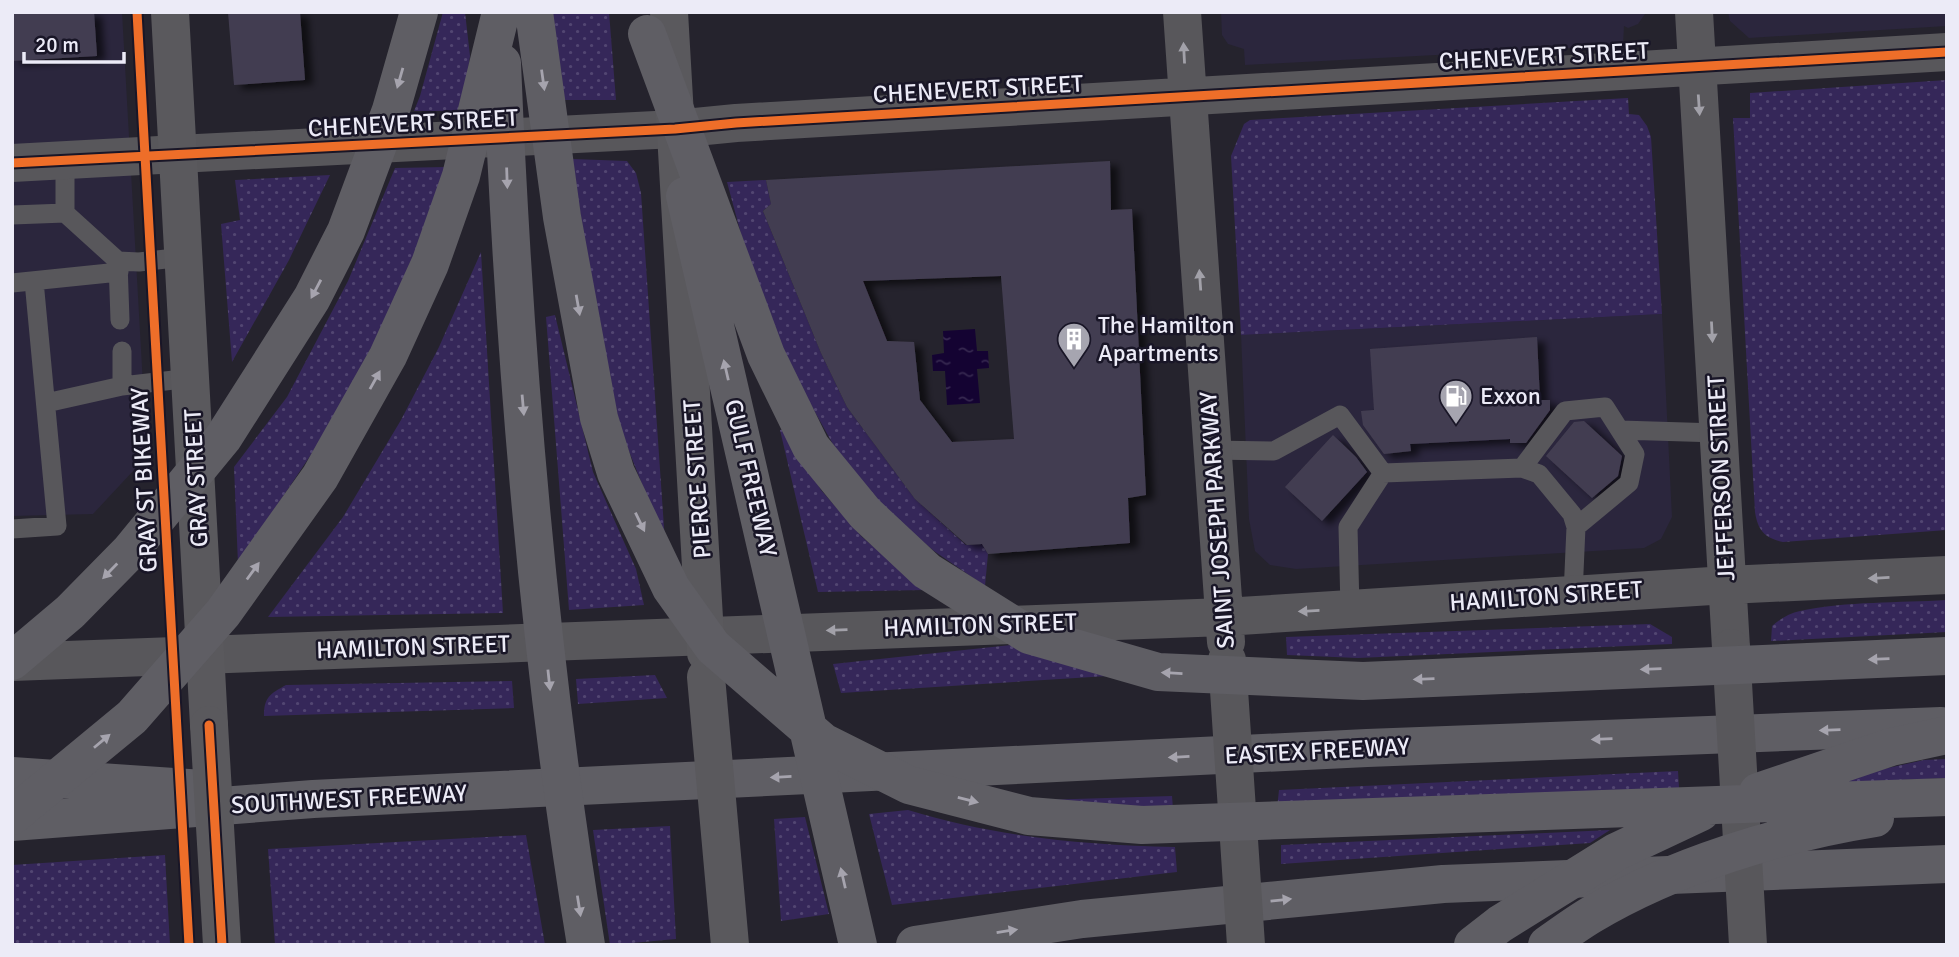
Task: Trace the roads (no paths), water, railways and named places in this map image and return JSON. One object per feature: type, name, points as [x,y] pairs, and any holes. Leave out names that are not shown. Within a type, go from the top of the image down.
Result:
[{"type":"highway","points":[[12,661],[70,612],[130,551],[223,439],[312,298],[351,218],[391,110],[419,12]]},
{"type":"highway","points":[[12,816],[132,717],[223,613],[320,477],[388,356],[430,264],[461,176],[500,12]]},
{"type":"highway","points":[[500,12],[508,216],[528,460],[549,682],[586,945]]},
{"type":"highway","points":[[534,12],[562,217],[599,418],[616,473],[671,588],[713,647],[823,742],[909,785],[923,789],[1029,816],[1142,825],[1947,797]]},
{"type":"highway","points":[[653,20],[766,355],[811,447],[865,513],[927,570],[1029,635],[1158,672],[1363,681],[1947,656]]},
{"type":"highway","name":"GULF FREEWAY","points":[[653,20],[858,945]]},
{"type":"highway","name":"EASTEX FREEWAY","points":[[687,781],[1367,748],[1947,726]]},
{"type":"highway","points":[[1473,945],[1500,924],[1616,852],[1690,816],[1891,747],[1947,735]]},
{"type":"highway","points":[[12,776],[313,799]]},
{"type":"highway","name":"SOUTHWEST FREEWAY","points":[[12,822],[313,799],[687,781]]},
{"type":"highway","points":[[1547,945],[1592,914],[1675,873],[1834,825],[1947,807]]},
{"type":"highway","points":[[915,945],[1082,919],[1443,884],[1947,864]]},
{"type":"main road","name":"GRAY STREET","points":[[170,12],[222,945]]},
{"type":"main road","name":"PIERCE STREET","points":[[653,20],[675,129],[706,635],[706,677],[730,945]]},
{"type":"street","name":"SAINT JOSEPH PARKWAY","points":[[1182,12],[1246,945]]},
{"type":"street","name":"JEFFERSON STREET","points":[[1694,12],[1748,945]]},
{"type":"street","name":"CHENEVERT STREET","points":[[12,163],[675,129],[750,122],[1947,52]]},
{"type":"street","name":"HAMILTON STREET","points":[[12,661],[1224,617],[1727,585],[1947,575]]},
{"type":"lane","points":[[65,160],[65,213],[119,266],[120,320]]},
{"type":"lane","points":[[12,215],[65,213]]},
{"type":"lane","points":[[12,283],[184,257]]},
{"type":"lane","points":[[12,529],[57,526],[34,281]]},
{"type":"lane","points":[[122,351],[122,387]]},
{"type":"lane","points":[[46,403],[122,387],[191,379]]},
{"type":"lane","points":[[1522,468],[1565,411],[1605,407],[1635,454],[1629,483],[1576,527]]},
{"type":"lane","points":[[1212,450],[1274,451],[1340,415],[1383,473]]},
{"type":"lane","points":[[1620,430],[1718,433]]},
{"type":"lane","points":[[1383,473],[1522,468],[1539,474],[1572,514],[1576,527],[1573,595]]},
{"type":"lane","points":[[1350,609],[1348,527],[1383,473]]},
{"type":"water","points":[[975,329],[977,351],[988,351],[989,368],[977,369],[980,403],[947,405],[945,371],[933,371],[932,355],[944,353],[943,331]]},
{"type":"place","name":"The Hamilton Apartments","points":[[1074,369]]},
{"type":"place","name":"Exxon","points":[[1456,426]]}]
